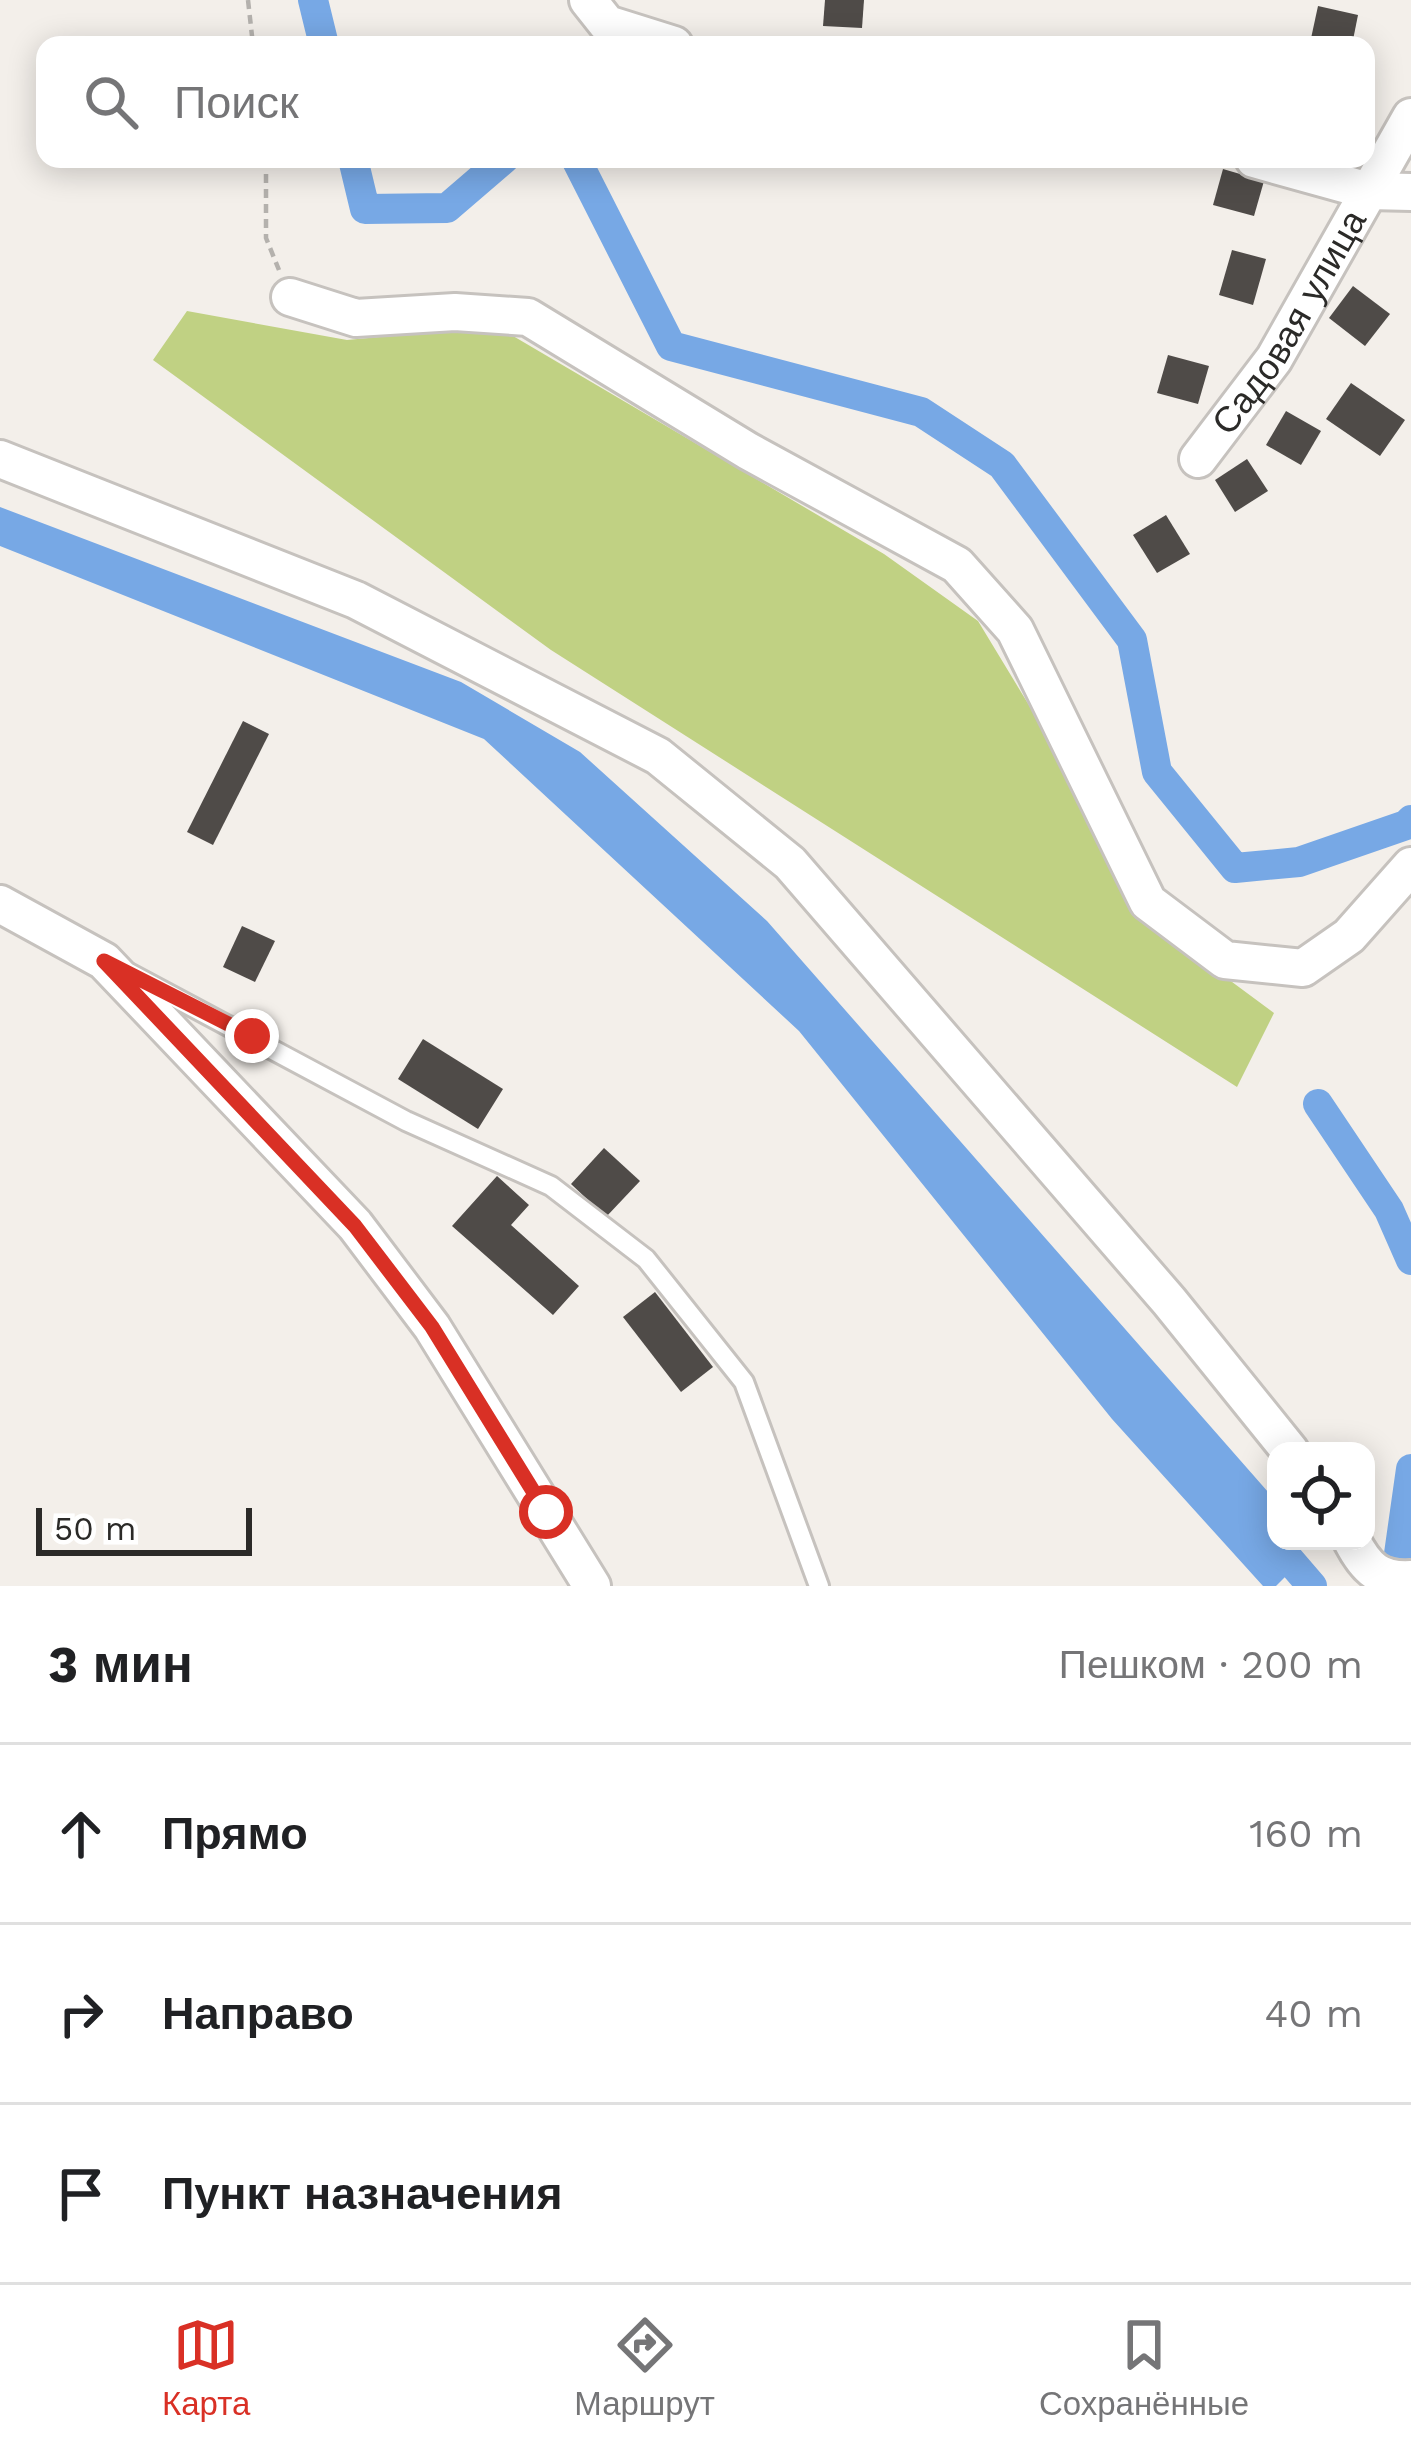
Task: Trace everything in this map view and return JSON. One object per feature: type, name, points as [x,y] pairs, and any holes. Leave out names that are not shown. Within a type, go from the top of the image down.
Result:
[{"type":"street","points":[[588,0],[607,24],[645,36]]},
{"type":"street","name":"Садовая улица","points":[[1198,459],[1274,359],[1411,117]]},
{"type":"street","points":[[1287,168],[1369,190],[1411,192]]},
{"type":"street","points":[[290,298],[356,318],[455,312],[528,317],[748,451],[957,565],[1015,630],[1148,902],[1225,960],[1303,968],[1349,936],[1411,866]]},
{"type":"street","points":[[0,459],[356,600],[658,756],[790,863],[1169,1301],[1283,1442]]},
{"type":"street","points":[[0,904],[104,961],[355,1226],[432,1327],[592,1586]]},
{"type":"street","points":[[1357,1550],[1366,1566],[1390,1581],[1411,1579]]},
{"type":"lane","points":[[104,961],[175,994],[406,1121],[550,1186],[646,1259],[744,1382],[819,1586]]},
{"type":"path","points":[[248,0],[253,36]]},
{"type":"path","points":[[266,168],[266,238],[290,298]]},
{"type":"green space","points":[[187,311],[347,340],[496,326],[884,554],[978,621],[1041,725],[1132,908],[1274,1013],[1237,1087],[551,650],[153,360]]},
{"type":"water","points":[[0,507],[461,682],[580,752],[767,921],[1267,1491],[1267,1550],[1301,1550],[1304,1558],[1276,1586],[1263,1586],[1112,1419],[799,1031],[484,739],[0,546]]},
{"type":"building","points":[[825,0],[864,0],[862,28],[823,26]]},
{"type":"building","points":[[1318,6],[1358,15],[1354,36],[1312,36]]},
{"type":"building","points":[[1223,169],[1264,181],[1254,216],[1213,205]]},
{"type":"building","points":[[1232,250],[1266,259],[1253,305],[1219,295]]},
{"type":"building","points":[[1353,286],[1390,314],[1365,346],[1329,318]]},
{"type":"building","points":[[1168,355],[1209,366],[1198,404],[1157,393]]},
{"type":"building","points":[[1351,383],[1405,420],[1380,456],[1326,419]]},
{"type":"building","points":[[1286,411],[1321,431],[1301,465],[1266,445]]},
{"type":"building","points":[[1247,459],[1268,491],[1235,512],[1215,480]]},
{"type":"building","points":[[1166,515],[1190,554],[1157,573],[1133,535]]},
{"type":"building","points":[[243,721],[269,734],[213,845],[187,832]]},
{"type":"building","points":[[242,926],[275,941],[255,982],[223,967]]},
{"type":"building","points":[[423,1039],[503,1089],[478,1129],[398,1079]]},
{"type":"building","points":[[604,1148],[640,1181],[606,1217],[571,1184]]},
{"type":"building","points":[[497,1176],[529,1205],[511,1225],[579,1286],[553,1315],[452,1226]]},
{"type":"building","points":[[655,1292],[713,1367],[681,1392],[623,1317]]},
{"type":"waterway","points":[[313,0],[322,36]]},
{"type":"waterway","points":[[355,168],[365,209],[447,208],[494,168]]},
{"type":"waterway","points":[[581,168],[671,346],[921,412],[1002,465],[1132,640],[1157,772],[1235,868],[1299,862],[1411,820]]},
{"type":"waterway","points":[[1318,1104],[1389,1210],[1411,1260]]},
{"type":"waterway","points":[[1397,1568],[1411,1469]]},
{"type":"waterway","points":[[1281,1550],[1312,1586]]},
{"type":"route","points":[[252,1036],[104,961],[355,1226],[432,1327],[546,1512]]}]
